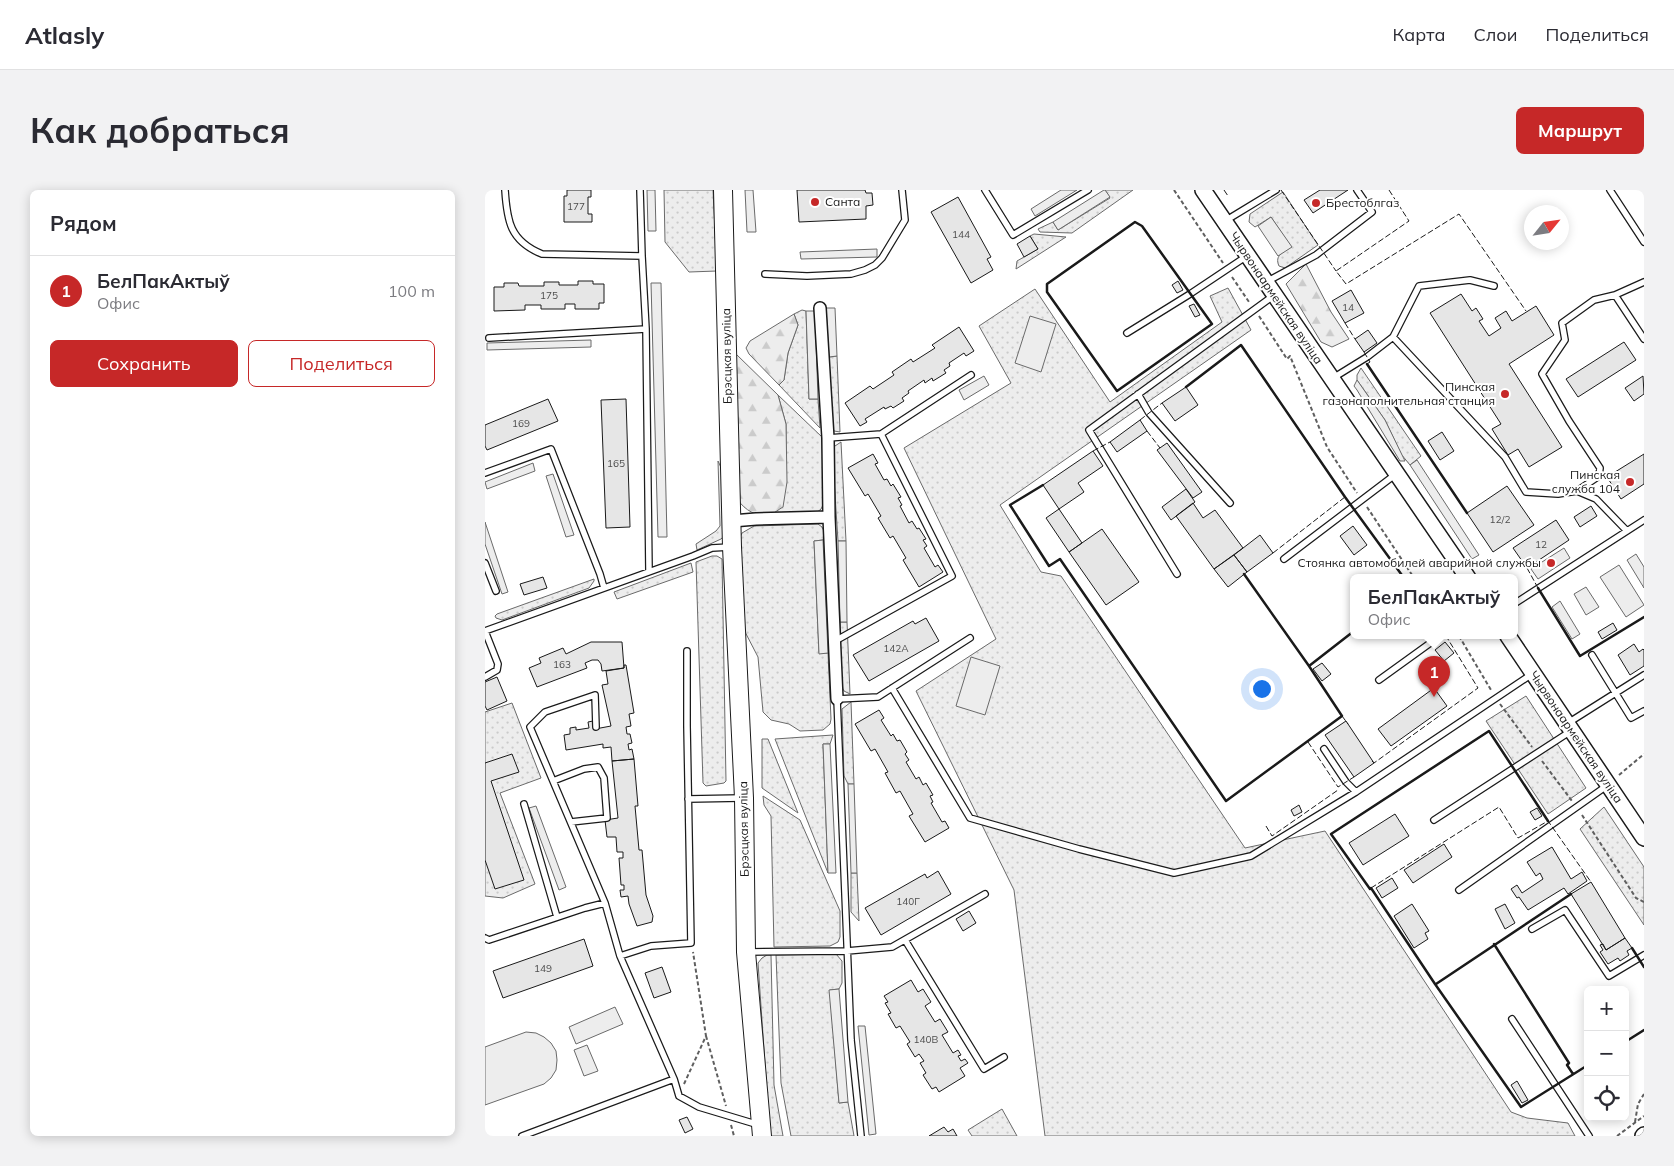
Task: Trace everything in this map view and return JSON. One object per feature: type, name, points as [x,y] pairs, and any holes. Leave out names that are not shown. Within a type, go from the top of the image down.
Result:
[{"type":"main road","name":"Брэсцкая вуліца","points":[[723,190],[732,547],[744,798],[746,952],[761,1131]]},
{"type":"street","name":"Чырвонаармейская вуліца","points":[[1203,190],[1465,574]]},
{"type":"street","points":[[820,308],[828,438],[829,517],[837,699]]},
{"type":"street","points":[[732,521],[829,517]]},
{"type":"street","name":"Чырвонаармейская вуліца","points":[[1510,639],[1644,838]]},
{"type":"lane","points":[[505,190],[509,221],[514,233],[528,248],[542,254],[642,256]]},
{"type":"lane","points":[[640,190],[646,329],[649,571]]},
{"type":"lane","points":[[765,274],[807,276],[851,274],[875,266],[905,220],[902,190]]},
{"type":"lane","points":[[985,190],[1013,235],[1088,190]]},
{"type":"lane","points":[[1224,221],[1276,190]]},
{"type":"lane","points":[[1266,282],[1316,255],[1371,212],[1357,190]]},
{"type":"lane","points":[[1610,190],[1644,242]]},
{"type":"lane","points":[[1127,333],[1247,256]]},
{"type":"lane","points":[[1331,379],[1367,357],[1393,337],[1419,286],[1471,280],[1494,286]]},
{"type":"lane","points":[[1393,337],[1505,457],[1526,492],[1558,494],[1577,490],[1599,476],[1600,468],[1569,421],[1542,374],[1565,340],[1562,323],[1594,300],[1615,295],[1644,282]]},
{"type":"lane","points":[[1177,574],[1089,430],[1275,295]]},
{"type":"lane","points":[[1615,295],[1644,339]]},
{"type":"lane","points":[[489,338],[646,329]]},
{"type":"lane","points":[[828,438],[881,434],[971,375]]},
{"type":"lane","points":[[1138,394],[1149,413],[1230,503]]},
{"type":"lane","points":[[835,642],[952,576],[881,434]]},
{"type":"lane","points":[[485,473],[551,449],[604,588]]},
{"type":"lane","points":[[1284,559],[1396,474]]},
{"type":"lane","points":[[1577,490],[1596,499],[1627,531]]},
{"type":"lane","points":[[1518,601],[1644,520]]},
{"type":"lane","points":[[485,677],[497,670],[498,664],[485,631],[712,548],[732,547]]},
{"type":"lane","points":[[485,563],[496,591]]},
{"type":"lane","points":[[861,1136],[851,1040],[837,699],[878,697],[970,638]]},
{"type":"lane","points":[[1379,680],[1436,639]]},
{"type":"lane","points":[[620,956],[651,946],[691,942],[687,651]]},
{"type":"lane","points":[[1592,655],[1631,718],[1644,711]]},
{"type":"lane","points":[[892,688],[970,818],[1079,849],[1174,873],[1251,856],[1356,792],[1533,673]]},
{"type":"lane","points":[[1434,820],[1615,693],[1644,675]]},
{"type":"lane","points":[[596,727],[595,695],[545,712],[530,727],[605,903],[620,956],[675,1079],[679,1096],[699,1107],[729,1117],[761,1131]]},
{"type":"lane","points":[[1324,748],[1346,782],[1356,792]]},
{"type":"lane","points":[[553,781],[584,769],[598,767],[604,778],[607,818],[571,822]]},
{"type":"lane","points":[[1459,890],[1609,784]]},
{"type":"lane","points":[[688,799],[744,798]]},
{"type":"lane","points":[[524,804],[557,917]]},
{"type":"lane","points":[[746,952],[847,951],[892,948],[985,894]]},
{"type":"lane","points":[[485,938],[489,940],[605,903]]},
{"type":"lane","points":[[1532,929],[1565,910],[1609,976],[1644,955]]},
{"type":"lane","points":[[905,940],[984,1069],[1004,1057]]},
{"type":"lane","points":[[1512,1020],[1589,1136]]},
{"type":"lane","points":[[521,1136],[675,1079]]},
{"type":"path","points":[[1290,356],[1327,447],[1411,574]]},
{"type":"path","points":[[1461,639],[1496,699]]},
{"type":"path","points":[[1609,784],[1644,754]]},
{"type":"path","points":[[691,942],[706,1036],[734,1136]]},
{"type":"path","points":[[679,1096],[706,1036]]},
{"type":"path","points":[[1641,1131],[1638,1104],[1644,1094]]},
{"type":"path","points":[[1641,1131],[1644,1116]]},
{"type":"path","points":[[1617,1136],[1641,1131]]},
{"type":"green space","points":[[664,190],[713,190],[717,271],[689,272],[665,242]]},
{"type":"green space","points":[[1105,190],[1133,190],[1072,233],[1040,232],[1038,229],[1053,222],[1058,230],[1110,198]]},
{"type":"green space","points":[[1283,192],[1318,245],[1285,268],[1279,266],[1278,259],[1281,254],[1291,247],[1271,217],[1255,227],[1249,222],[1250,214]]},
{"type":"green space","points":[[1034,234],[1066,237],[1016,269],[1017,261],[1038,249],[1030,236]]},
{"type":"green space","points":[[1306,264],[1331,312],[1349,339],[1332,347],[1321,342],[1286,284]]},
{"type":"green space","points":[[1228,288],[1251,330],[1000,505],[1041,572],[1061,576],[1245,848],[1325,831],[1511,1112],[1527,1118],[1568,1123],[1575,1136],[1045,1136],[1014,890],[916,691],[996,639],[904,448],[1011,383],[979,326],[1035,289],[1110,402],[1222,322],[1210,296]]},
{"type":"green space","points":[[802,310],[806,311],[809,399],[818,399],[820,428],[779,385],[784,380],[788,353],[798,325],[794,314]]},
{"type":"green space","points":[[794,314],[798,325],[788,353],[784,380],[779,385],[749,354],[746,348],[750,341]]},
{"type":"green space","points":[[736,354],[778,395],[786,424],[787,482],[783,507],[769,515],[751,512],[738,500]]},
{"type":"green space","points":[[837,356],[840,432],[834,431],[832,426],[829,357]]},
{"type":"green space","points":[[1361,368],[1421,456],[1410,465],[1401,454],[1385,420],[1357,380],[1357,375]]},
{"type":"green space","points":[[778,395],[822,437],[824,503],[815,514],[770,515],[786,448],[786,424]]},
{"type":"green space","points":[[841,442],[846,541],[838,541],[832,448]]},
{"type":"green space","points":[[718,461],[724,474],[726,534],[721,539],[697,550],[696,544],[716,531],[720,526]]},
{"type":"green space","points":[[818,524],[825,533],[823,540],[814,541],[819,653],[828,653],[831,719],[830,724],[823,730],[800,731],[789,724],[771,720],[763,712],[758,657],[743,628],[739,539],[742,533],[754,526]]},
{"type":"green space","points":[[712,556],[722,559],[726,781],[706,786],[703,783],[696,562]]},
{"type":"green space","points":[[691,563],[693,572],[617,599],[614,592]]},
{"type":"green space","points":[[594,579],[589,588],[502,620],[495,616],[497,614]]},
{"type":"green space","points":[[840,622],[847,622],[850,694],[844,691],[841,685]]},
{"type":"green space","points":[[1526,696],[1586,788],[1548,814],[1486,721]]},
{"type":"green space","points":[[851,702],[854,784],[848,784],[844,776],[842,709]]},
{"type":"green space","points":[[512,703],[541,778],[500,793],[535,884],[503,898],[485,896],[485,712]]},
{"type":"green space","points":[[833,735],[830,744],[823,744],[828,873],[775,739]]},
{"type":"green space","points":[[762,739],[768,739],[798,813],[762,788]]},
{"type":"green space","points":[[763,796],[800,820],[840,911],[840,937],[838,942],[830,946],[774,947],[771,816],[764,805]]},
{"type":"green space","points":[[1604,807],[1644,867],[1644,925],[1580,829]]},
{"type":"green space","points":[[851,873],[857,873],[859,921],[851,912]]},
{"type":"green space","points":[[836,954],[842,961],[842,983],[839,989],[830,990],[839,1103],[848,1102],[854,1136],[791,1136],[781,1083],[776,955]]},
{"type":"green space","points":[[767,955],[771,955],[774,1085],[783,1136],[770,1136],[758,963]]},
{"type":"green space","points":[[1002,1109],[1017,1136],[972,1136],[968,1130]]},
{"type":"shaded area","points":[[647,190],[655,190],[656,231],[648,231]]},
{"type":"shaded area","points":[[745,190],[753,190],[756,232],[747,232]]},
{"type":"shaded area","points":[[1061,190],[1077,190],[1035,216],[1031,209]]},
{"type":"shaded area","points":[[1104,190],[1110,197],[1058,230],[1053,222]]},
{"type":"shaded area","points":[[1271,217],[1292,247],[1278,256],[1258,226]]},
{"type":"shaded area","points":[[877,249],[877,257],[801,259],[800,252]]},
{"type":"shaded area","points":[[651,283],[661,283],[667,537],[658,537]]},
{"type":"shaded area","points":[[826,308],[835,308],[837,356],[829,357]]},
{"type":"shaded area","points":[[806,311],[815,311],[818,399],[809,399]]},
{"type":"shaded area","points":[[1030,316],[1056,324],[1041,372],[1015,363]]},
{"type":"shaded area","points":[[591,340],[591,347],[487,350],[487,343]]},
{"type":"shaded area","points":[[984,376],[989,385],[964,400],[959,390]]},
{"type":"shaded area","points":[[1357,380],[1385,420],[1405,461],[1400,461],[1354,386]]},
{"type":"shaded area","points":[[1417,460],[1479,555],[1472,559],[1410,465]]},
{"type":"shaded area","points":[[533,463],[535,471],[487,489],[485,482]]},
{"type":"shaded area","points":[[553,474],[574,535],[566,537],[546,476]]},
{"type":"shaded area","points":[[485,522],[508,592],[502,594],[485,544]]},
{"type":"shaded area","points":[[823,540],[828,653],[819,654],[814,541]]},
{"type":"shaded area","points":[[838,541],[846,541],[847,622],[840,622]]},
{"type":"shaded area","name":"Стоянка автомобилей аварийной службы","points":[[1564,548],[1570,558],[1538,579],[1531,569]]},
{"type":"shaded area","points":[[1636,554],[1644,567],[1644,588],[1627,560]]},
{"type":"shaded area","points":[[1619,565],[1644,605],[1626,617],[1600,577]]},
{"type":"shaded area","points":[[1586,587],[1599,607],[1586,615],[1574,594]]},
{"type":"shaded area","points":[[1560,601],[1580,634],[1572,639],[1552,607]]},
{"type":"shaded area","points":[[971,657],[1000,666],[985,715],[956,706]]},
{"type":"shaded area","points":[[823,744],[830,744],[836,873],[828,873]]},
{"type":"shaded area","points":[[848,784],[854,784],[857,873],[851,873]]},
{"type":"shaded area","points":[[536,806],[566,887],[559,890],[529,808]]},
{"type":"shaded area","points":[[839,989],[848,1102],[839,1103],[829,990]]},
{"type":"shaded area","points":[[615,1007],[623,1024],[576,1044],[569,1027]]},
{"type":"shaded area","points":[[858,1026],[865,1026],[876,1134],[869,1135]]},
{"type":"shaded area","points":[[526,1032],[536,1033],[551,1043],[556,1051],[556,1070],[544,1084],[485,1105],[485,1047]]},
{"type":"shaded area","points":[[587,1045],[598,1071],[584,1076],[574,1050]]},
{"type":"building","points":[[567,190],[591,190],[591,197],[588,197],[588,214],[592,214],[592,222],[564,222],[564,196],[567,196]]},
{"type":"building","points":[[797,190],[865,190],[866,193],[872,193],[873,205],[866,206],[866,219],[799,222]]},
{"type":"building","points":[[1320,190],[1348,190],[1313,213],[1304,200]]},
{"type":"building","points":[[958,197],[991,257],[987,259],[993,270],[971,283],[931,212]]},
{"type":"building","points":[[1030,236],[1038,249],[1024,257],[1017,244]]},
{"type":"building","points":[[578,281],[593,281],[593,284],[604,284],[604,303],[599,303],[599,309],[575,309],[575,304],[565,304],[565,309],[541,309],[541,305],[525,305],[525,310],[494,311],[494,287],[504,287],[504,283],[518,283],[519,286],[544,286],[544,282],[559,282],[559,285],[578,285]]},
{"type":"building","points":[[1178,281],[1183,290],[1177,293],[1172,285]]},
{"type":"building","points":[[1351,290],[1364,313],[1345,323],[1332,301]]},
{"type":"building","name":"Пинская газонаполнительная станция","points":[[1461,294],[1472,311],[1476,308],[1483,319],[1479,321],[1489,336],[1501,328],[1495,318],[1506,311],[1512,321],[1536,306],[1554,335],[1509,364],[1562,447],[1529,467],[1518,449],[1508,455],[1492,429],[1501,424],[1430,313]]},
{"type":"building","points":[[1194,304],[1200,315],[1195,317],[1189,306]]},
{"type":"building","points":[[959,327],[974,351],[966,356],[964,353],[949,363],[950,366],[944,370],[946,373],[933,381],[932,378],[925,383],[924,380],[908,391],[909,393],[902,398],[904,401],[893,408],[891,406],[885,409],[884,407],[865,419],[867,422],[860,426],[845,403],[870,386],[873,389],[894,375],[892,372],[911,359],[913,362],[935,348],[932,345]]},
{"type":"building","points":[[1368,330],[1377,343],[1364,352],[1355,339]]},
{"type":"building","points":[[1624,342],[1636,360],[1578,397],[1566,379]]},
{"type":"building","points":[[1643,376],[1644,394],[1634,401],[1625,388]]},
{"type":"building","points":[[1186,387],[1198,405],[1175,421],[1162,403]]},
{"type":"building","points":[[548,399],[558,421],[487,450],[485,446],[485,425]]},
{"type":"building","points":[[626,399],[630,527],[606,528],[601,400]]},
{"type":"building","points":[[1140,420],[1147,431],[1117,452],[1110,442]]},
{"type":"building","points":[[1442,432],[1454,451],[1440,460],[1428,441]]},
{"type":"building","points":[[1167,443],[1202,492],[1193,498],[1157,450]]},
{"type":"building","points":[[1093,451],[1103,466],[1078,483],[1084,492],[1059,509],[1043,485]]},
{"type":"building","points":[[873,454],[878,463],[875,464],[884,480],[887,479],[891,486],[893,484],[901,497],[898,498],[902,505],[900,506],[909,523],[912,521],[926,539],[923,540],[927,546],[924,548],[935,567],[938,565],[943,572],[919,587],[903,560],[906,558],[893,536],[890,538],[878,518],[881,516],[868,494],[865,496],[848,468]]},
{"type":"building","points":[[1644,454],[1644,484],[1621,499],[1607,477]]},
{"type":"building","points":[[1507,486],[1534,525],[1493,552],[1467,513]]},
{"type":"building","points":[[1186,489],[1195,502],[1171,520],[1162,507]]},
{"type":"building","points":[[1193,503],[1203,518],[1215,510],[1243,548],[1214,569],[1176,516]]},
{"type":"building","points":[[1591,506],[1597,516],[1580,527],[1574,517]]},
{"type":"building","points":[[1059,509],[1082,543],[1069,552],[1046,518]]},
{"type":"building","points":[[1556,520],[1569,540],[1527,568],[1513,548]]},
{"type":"building","points":[[1353,526],[1367,545],[1354,555],[1340,536]]},
{"type":"building","points":[[1102,529],[1139,582],[1106,605],[1069,552]]},
{"type":"building","points":[[1260,535],[1273,553],[1247,572],[1234,555]]},
{"type":"building","points":[[1234,555],[1247,572],[1228,587],[1214,569]]},
{"type":"building","points":[[543,577],[547,588],[524,595],[520,584]]},
{"type":"building","points":[[926,618],[939,641],[869,681],[853,655],[913,621],[915,624]]},
{"type":"building","points":[[1613,623],[1617,630],[1602,639],[1598,632]]},
{"type":"building","points":[[591,642],[622,642],[624,668],[602,671],[598,660],[592,660],[585,663],[587,668],[537,687],[529,668],[541,663],[539,658],[563,648],[566,654]]},
{"type":"building","points":[[1445,642],[1454,653],[1444,661],[1435,650]]},
{"type":"building","points":[[1634,644],[1639,652],[1644,650],[1644,666],[1630,675],[1618,655]]},
{"type":"building","points":[[1322,663],[1331,674],[1322,681],[1313,669]]},
{"type":"building","points":[[624,665],[626,665],[634,713],[629,714],[631,726],[626,727],[627,734],[630,734],[632,743],[628,744],[629,750],[632,749],[634,759],[612,761],[611,747],[603,748],[603,744],[566,750],[564,735],[570,734],[570,728],[576,727],[576,730],[589,728],[588,722],[593,721],[595,729],[611,726],[602,685],[608,684],[606,671],[624,668]]},
{"type":"building","points":[[497,677],[507,701],[487,710],[485,706],[485,682]]},
{"type":"building","points":[[1434,688],[1447,706],[1391,746],[1378,729]]},
{"type":"building","points":[[879,710],[884,718],[881,720],[891,736],[893,734],[897,741],[900,740],[907,752],[905,754],[909,760],[906,762],[916,779],[919,777],[923,785],[926,783],[933,795],[930,796],[933,802],[931,803],[942,822],[945,821],[949,828],[925,842],[909,816],[913,814],[900,791],[896,793],[885,773],[888,772],[875,749],[871,751],[855,724]]},
{"type":"building","points":[[1346,721],[1374,763],[1354,777],[1325,735]]},
{"type":"building","points":[[512,754],[519,772],[491,781],[524,880],[495,889],[485,860],[485,763]]},
{"type":"building","points":[[634,759],[638,806],[635,806],[639,850],[642,850],[646,895],[653,916],[652,922],[637,926],[628,896],[621,897],[620,890],[624,890],[624,885],[621,885],[619,858],[623,858],[623,852],[617,852],[616,837],[607,837],[605,820],[618,818],[612,761]]},
{"type":"building","points":[[1299,805],[1302,812],[1294,816],[1291,810]]},
{"type":"building","points":[[1537,808],[1542,816],[1535,820],[1530,812]]},
{"type":"building","points":[[1395,814],[1409,836],[1363,865],[1349,843]]},
{"type":"building","points":[[1444,844],[1452,857],[1413,883],[1404,870]]},
{"type":"building","points":[[1552,847],[1571,879],[1582,872],[1587,881],[1568,894],[1564,888],[1528,910],[1511,889],[1517,885],[1522,893],[1543,879],[1540,873],[1536,876],[1527,862]]},
{"type":"building","points":[[938,871],[951,894],[881,935],[865,908],[925,874],[927,878]]},
{"type":"building","points":[[1392,878],[1398,888],[1382,898],[1376,888]]},
{"type":"building","points":[[1591,882],[1625,938],[1606,950],[1571,894]]},
{"type":"building","points":[[1412,904],[1429,931],[1425,933],[1428,939],[1414,948],[1394,916]]},
{"type":"building","points":[[1505,904],[1515,923],[1505,929],[1495,909]]},
{"type":"building","points":[[969,911],[976,923],[963,931],[956,919]]},
{"type":"building","points":[[1625,938],[1632,948],[1627,951],[1629,955],[1620,961],[1618,958],[1608,964],[1600,952],[1603,950],[1600,945],[1603,944],[1606,950]]},
{"type":"building","points":[[584,939],[593,966],[503,998],[493,971]]},
{"type":"building","points":[[662,967],[671,992],[654,998],[645,973]]},
{"type":"building","points":[[911,980],[918,992],[923,989],[931,1002],[925,1006],[935,1022],[940,1019],[948,1032],[942,1035],[953,1053],[958,1050],[961,1055],[958,1056],[961,1061],[965,1059],[968,1063],[960,1068],[965,1076],[939,1092],[936,1087],[932,1089],[923,1075],[926,1073],[920,1063],[924,1061],[919,1054],[915,1057],[907,1044],[910,1042],[900,1026],[896,1028],[888,1014],[891,1013],[885,1003],[888,1002],[884,996]]},
{"type":"building","points":[[1517,1081],[1528,1100],[1522,1103],[1511,1085]]},
{"type":"building","points":[[687,1117],[693,1129],[685,1133],[679,1120]]},
{"type":"building","points":[[944,1127],[948,1132],[953,1129],[957,1136],[929,1136]]},
{"type":"fence","points":[[1224,190],[1228,196]]},
{"type":"fence","points":[[1281,190],[1336,271]]},
{"type":"fence","points":[[1389,190],[1409,221],[1336,271],[1346,284],[1459,214],[1526,311]]},
{"type":"fence","points":[[1345,323],[1355,339]]},
{"type":"fence","points":[[1364,352],[1370,362],[1367,364]]},
{"type":"fence","points":[[1140,420],[1162,403]]},
{"type":"fence","points":[[1147,431],[1160,448]]},
{"type":"fence","points":[[1093,451],[1110,442]]},
{"type":"fence","points":[[1273,553],[1345,497]]},
{"type":"fence","points":[[1527,568],[1538,588]]},
{"type":"fence","points":[[1372,761],[1374,763],[1478,688],[1448,639]]},
{"type":"fence","points":[[1342,716],[1348,724]]},
{"type":"fence","points":[[1308,742],[1338,787],[1354,777]]},
{"type":"fence","points":[[1266,826],[1272,836],[1338,790]]},
{"type":"fence","points":[[1371,888],[1499,807],[1518,838],[1548,821],[1591,882]]},
{"type":"wall","points":[[1135,222],[1142,226],[1212,324],[1117,391],[1047,292],[1047,284],[1135,222]]},
{"type":"wall","points":[[1186,387],[1241,345],[1345,497],[1401,574]]},
{"type":"wall","points":[[1367,364],[1467,513]]},
{"type":"wall","points":[[1043,485],[1010,505],[1049,566],[1060,559],[1226,801],[1342,716],[1309,666],[1350,634]]},
{"type":"wall","points":[[1244,574],[1309,666]]},
{"type":"wall","points":[[1538,588],[1580,656],[1644,617]]},
{"type":"wall","points":[[1548,821],[1489,731],[1331,834],[1371,888],[1521,1107],[1584,1068]]},
{"type":"wall","points":[[1436,984],[1571,894]]},
{"type":"wall","points":[[1494,944],[1569,1063],[1567,1065],[1573,1074]]},
{"type":"wall","points":[[1632,948],[1644,967]]},
{"type":"wall","points":[[1629,1039],[1644,1030]]},
{"type":"place","name":"Санта","points":[[815,202]]},
{"type":"place","name":"Брестоблгаз","points":[[1316,203]]},
{"type":"place","name":"Пинская газонаполнительная станция","points":[[1505,394]]},
{"type":"place","name":"Пинская служба 104","points":[[1630,482]]},
{"type":"place","name":"Стоянка автомобилей аварийной службы","points":[[1551,563]]},
{"type":"place","name":"БелПакАктыў","points":[[1434,697]]}]
